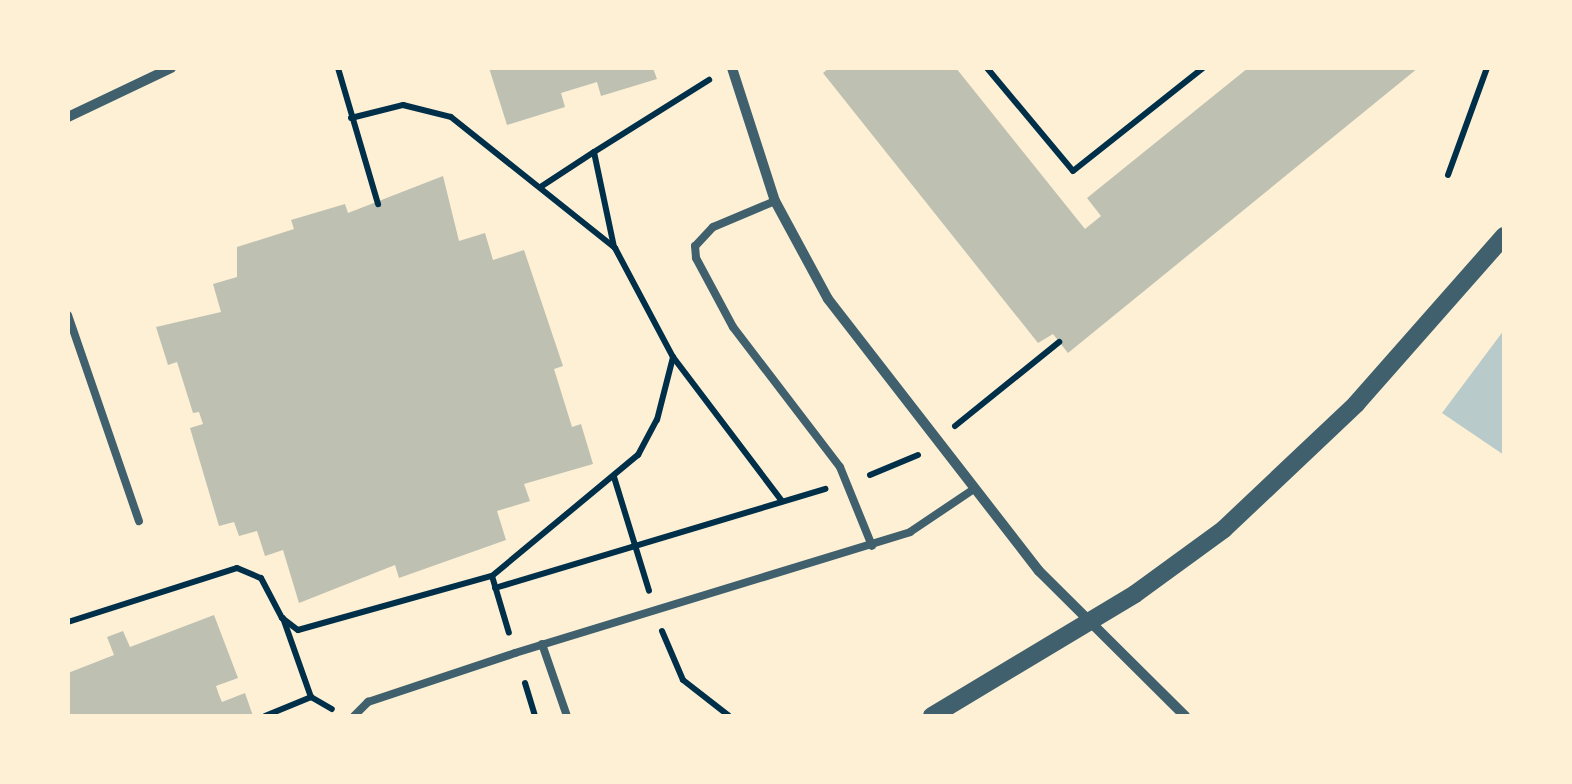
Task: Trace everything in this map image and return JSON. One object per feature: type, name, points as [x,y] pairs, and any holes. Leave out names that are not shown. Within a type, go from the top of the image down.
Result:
[{"type":"street","points":[[68,117],[171,68]]},
{"type":"street","points":[[732,68],[774,201],[828,299],[974,490],[1086,622],[1185,716]]},
{"type":"street","points":[[932,716],[1086,622],[1224,529],[1356,404],[1504,236]]},
{"type":"lane","points":[[774,201],[712,227],[695,246],[696,258],[733,327],[848,482],[872,546]]},
{"type":"lane","points":[[68,315],[139,521]]},
{"type":"lane","points":[[350,716],[368,702],[542,644],[872,546],[926,524],[974,490]]},
{"type":"lane","points":[[542,644],[566,716]]},
{"type":"path","points":[[338,68],[378,204]]},
{"type":"path","points":[[987,68],[1073,171],[1203,68]]},
{"type":"path","points":[[1448,176],[1487,68]]},
{"type":"path","points":[[542,186],[716,76]]},
{"type":"path","points":[[351,118],[403,106],[451,116],[615,248]]},
{"type":"path","points":[[594,152],[615,248],[673,357],[782,502]]},
{"type":"path","points":[[495,588],[901,466],[1060,342]]},
{"type":"path","points":[[282,618],[298,630],[492,576],[579,498],[638,455],[658,420],[673,357]]},
{"type":"path","points":[[68,622],[237,568],[261,578],[282,618],[311,697],[350,716]]},
{"type":"path","points":[[267,716],[311,697]]},
{"type":"shaded area","points":[[1504,330],[1504,455],[1442,413]]},
{"type":"building","points":[[489,68],[653,68],[657,79],[601,96],[597,82],[561,93],[565,107],[507,125]]},
{"type":"building","points":[[829,68],[956,68],[1085,229],[1101,216],[1087,198],[1248,68],[1418,68],[1068,353],[1053,334],[1038,343],[823,73]]},
{"type":"building","points":[[443,176],[459,241],[485,233],[493,260],[524,250],[563,366],[554,369],[572,427],[581,424],[593,464],[524,484],[530,501],[497,511],[506,540],[399,578],[395,565],[299,603],[283,550],[265,556],[257,531],[239,536],[234,522],[219,526],[190,428],[203,424],[199,412],[193,413],[177,362],[168,365],[156,327],[221,312],[213,284],[237,277],[237,247],[294,229],[291,220],[345,204],[348,213]]},
{"type":"building","points":[[214,615],[238,678],[216,686],[219,695],[222,702],[245,693],[253,716],[68,716],[68,673],[114,655],[107,637],[123,631],[130,647]]}]
